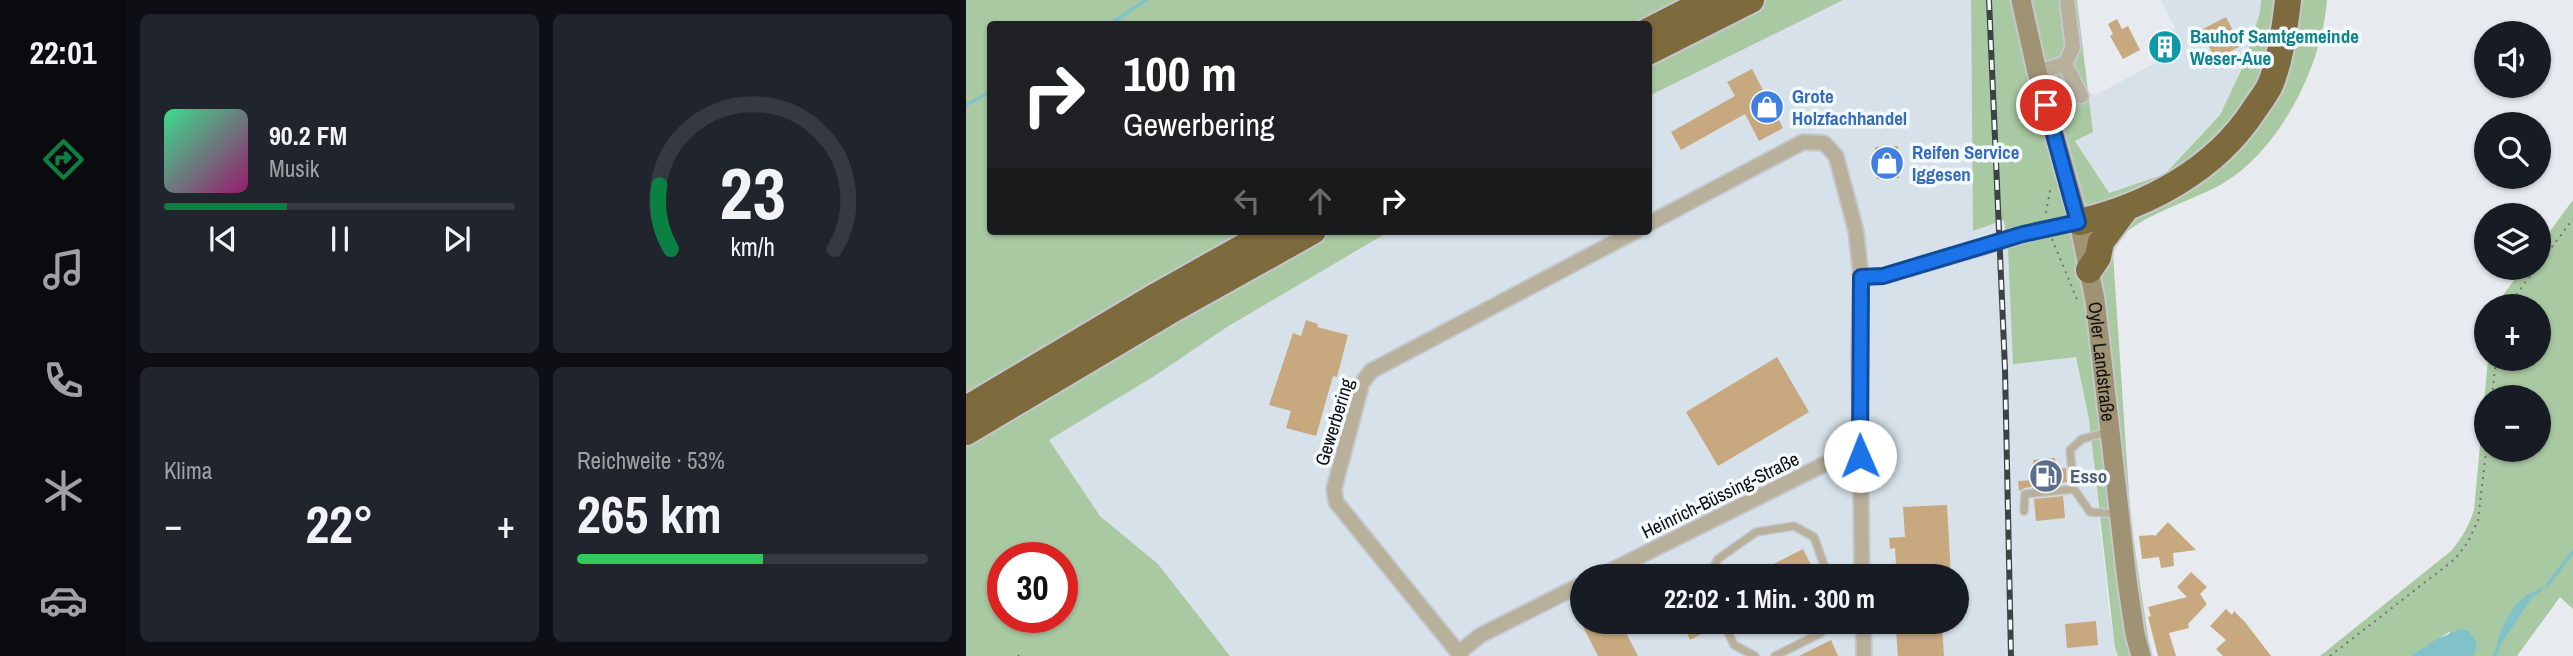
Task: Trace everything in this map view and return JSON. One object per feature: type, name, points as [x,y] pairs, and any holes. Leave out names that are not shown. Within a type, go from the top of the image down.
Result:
[{"type":"highway","points":[[1652,29],[1709,0]]},
{"type":"highway","points":[[1652,50],[1751,0]]},
{"type":"highway","points":[[2078,222],[2102,217],[2152,196],[2199,170],[2239,133],[2270,85],[2285,30],[2288,0]]},
{"type":"highway","points":[[2089,270],[2098,257],[2101,242],[2127,207]]},
{"type":"highway","points":[[966,410],[1158,295],[1265,235]]},
{"type":"highway","points":[[966,432],[1168,312],[1306,235]]},
{"type":"main road","name":"Oyler Landstraße","points":[[2021,0],[2037,72],[2078,222],[2095,300],[2134,634],[2141,656]]},
{"type":"street","points":[[2037,72],[2065,64],[2073,47],[2067,0]]},
{"type":"street","points":[[2065,64],[2081,96]]},
{"type":"street","points":[[1652,223],[1803,142],[1824,143],[1836,156],[1856,231],[1861,277],[1862,564]]},
{"type":"street","points":[[1861,277],[1883,276],[2036,231],[2078,222]]},
{"type":"street","name":"Gewerbering","points":[[1460,654],[1336,502],[1334,489],[1362,383],[1371,371],[1628,235]]},
{"type":"street","name":"Heinrich-Büssing-Straße","points":[[1624,564],[1837,458],[1860,456]]},
{"type":"street","points":[[1460,654],[1481,635],[1570,590]]},
{"type":"street","points":[[1863,634],[1864,656]]},
{"type":"lane","points":[[2111,431],[2082,439],[2070,450],[2074,489],[2090,512],[2120,514]]},
{"type":"lane","points":[[2024,511],[2025,494],[2074,489]]},
{"type":"lane","points":[[1715,564],[1718,559],[1756,532],[1794,526],[1814,537],[1824,564]]},
{"type":"lane","points":[[1729,634],[1734,645],[1755,656]]},
{"type":"lane","points":[[1776,656],[1819,634]]},
{"type":"path","points":[[2551,248],[2573,219]]},
{"type":"path","points":[[2330,656],[2455,559],[2468,542],[2478,520],[2485,462]]},
{"type":"shaded area","points":[[1843,0],[1971,0],[1973,230],[2004,220],[2008,249],[2076,357],[2089,419],[2109,612],[2118,656],[1230,656],[1158,564],[1100,516],[1049,440],[1156,375],[1227,327],[1383,235],[1652,235],[1652,95]]},
{"type":"shaded area","points":[[2161,0],[2261,0],[2245,62],[2220,115],[2165,174],[2108,193],[2075,140],[2093,132],[2088,93],[2096,95],[2155,63],[2146,45],[2175,28]]},
{"type":"green space","points":[[966,0],[1843,0],[1652,95],[1652,21],[987,21],[987,235],[1383,235],[1227,327],[1156,375],[1049,440],[1100,516],[1158,564],[1230,656],[966,656]]},
{"type":"green space","points":[[1971,0],[2077,0],[2093,132],[2075,141],[2109,193],[2165,174],[2220,115],[2245,62],[2261,0],[2327,0],[2317,52],[2307,78],[2279,128],[2262,150],[2243,169],[2222,184],[2127,231],[2119,240],[2113,254],[2131,524],[2151,656],[2118,656],[2115,648],[2089,419],[2076,357],[2013,364],[2008,249],[2004,220],[1973,231]]},
{"type":"green space","points":[[2573,200],[2573,609],[2560,597],[2517,656],[2474,656],[2449,632],[2411,656],[2320,656],[2451,551],[2465,532],[2474,510],[2478,462],[2551,462],[2551,385],[2486,385],[2487,371],[2551,371],[2551,294],[2504,294],[2514,280],[2551,280],[2551,230]]},
{"type":"water","points":[[2548,585],[2531,599],[2497,650],[2501,630],[2516,606],[2528,595]]},
{"type":"water","points":[[2460,629],[2469,631],[2477,644],[2474,656],[2411,656],[2435,640]]},
{"type":"building","points":[[2226,17],[2241,46],[2215,59],[2201,30]]},
{"type":"building","points":[[2117,19],[2122,29],[2128,26],[2140,50],[2123,59],[2110,36],[2113,34],[2108,24]]},
{"type":"building","name":"Bauhof Samtgemeinde Weser-Aue","points":[[2174,33],[2181,49],[2155,61],[2148,45]]},
{"type":"building","points":[[1752,69],[1783,128],[1759,141],[1745,114],[1681,150],[1671,132],[1735,96],[1727,82]]},
{"type":"building","name":"Reifen Service Iggesen","points":[[1898,146],[1899,178],[1877,179],[1875,147]]},
{"type":"building","points":[[1306,320],[1318,324],[1317,327],[1348,335],[1337,377],[1333,376],[1316,436],[1286,428],[1291,411],[1269,405],[1293,333],[1301,336]]},
{"type":"building","points":[[1777,357],[1809,412],[1718,466],[1686,412]]},
{"type":"building","name":"Esso","points":[[2055,458],[2056,469],[2066,468],[2067,482],[2019,491],[2018,481],[2035,480],[2033,460]]},
{"type":"building","points":[[2063,496],[2065,518],[2036,521],[2034,499]]},
{"type":"building","points":[[1947,505],[1950,564],[1896,564],[1895,548],[1890,549],[1889,538],[1905,537],[1903,507]]},
{"type":"building","points":[[2168,522],[2196,550],[2173,553],[2174,566],[2161,568],[2159,557],[2142,559],[2139,536],[2154,537]]},
{"type":"building","points":[[1803,549],[1810,564],[1774,564]]},
{"type":"building","points":[[2191,572],[2207,587],[2200,594],[2207,604],[2188,624],[2189,628],[2169,633],[2176,656],[2158,656],[2148,607],[2187,597],[2177,587]]},
{"type":"building","points":[[2226,609],[2232,615],[2234,611],[2245,622],[2271,656],[2223,656],[2216,649],[2226,640],[2210,626]]},
{"type":"building","points":[[2096,621],[2098,645],[2067,648],[2065,624]]},
{"type":"building","points":[[1587,634],[1627,634],[1638,656],[1598,656]]},
{"type":"building","points":[[1687,634],[1702,634],[1690,640]]},
{"type":"building","points":[[1896,634],[1942,634],[1944,656],[1898,656]]},
{"type":"building","points":[[1831,640],[1838,656],[1799,656]]},
{"type":"waterway","points":[[1114,21],[1146,0]]},
{"type":"waterway","points":[[966,105],[987,94]]},
{"type":"waterway","points":[[2547,586],[2573,551]]},
{"type":"waterway","points":[[2495,656],[2498,647]]},
{"type":"railway","points":[[1989,0],[2005,369],[2011,656]]},
{"type":"place","name":"Bauhof Samtgemeinde Weser-Aue","points":[[2165,47]]},
{"type":"place","name":"Grote Holzfachhandel","points":[[1767,107]]},
{"type":"place","name":"Reifen Service Iggesen","points":[[1887,163]]},
{"type":"place","name":"Esso","points":[[2046,476]]},
{"type":"route","points":[[1860,456],[1861,277],[1883,276],[1955,257],[2023,234],[2078,222],[2046,105]]}]
